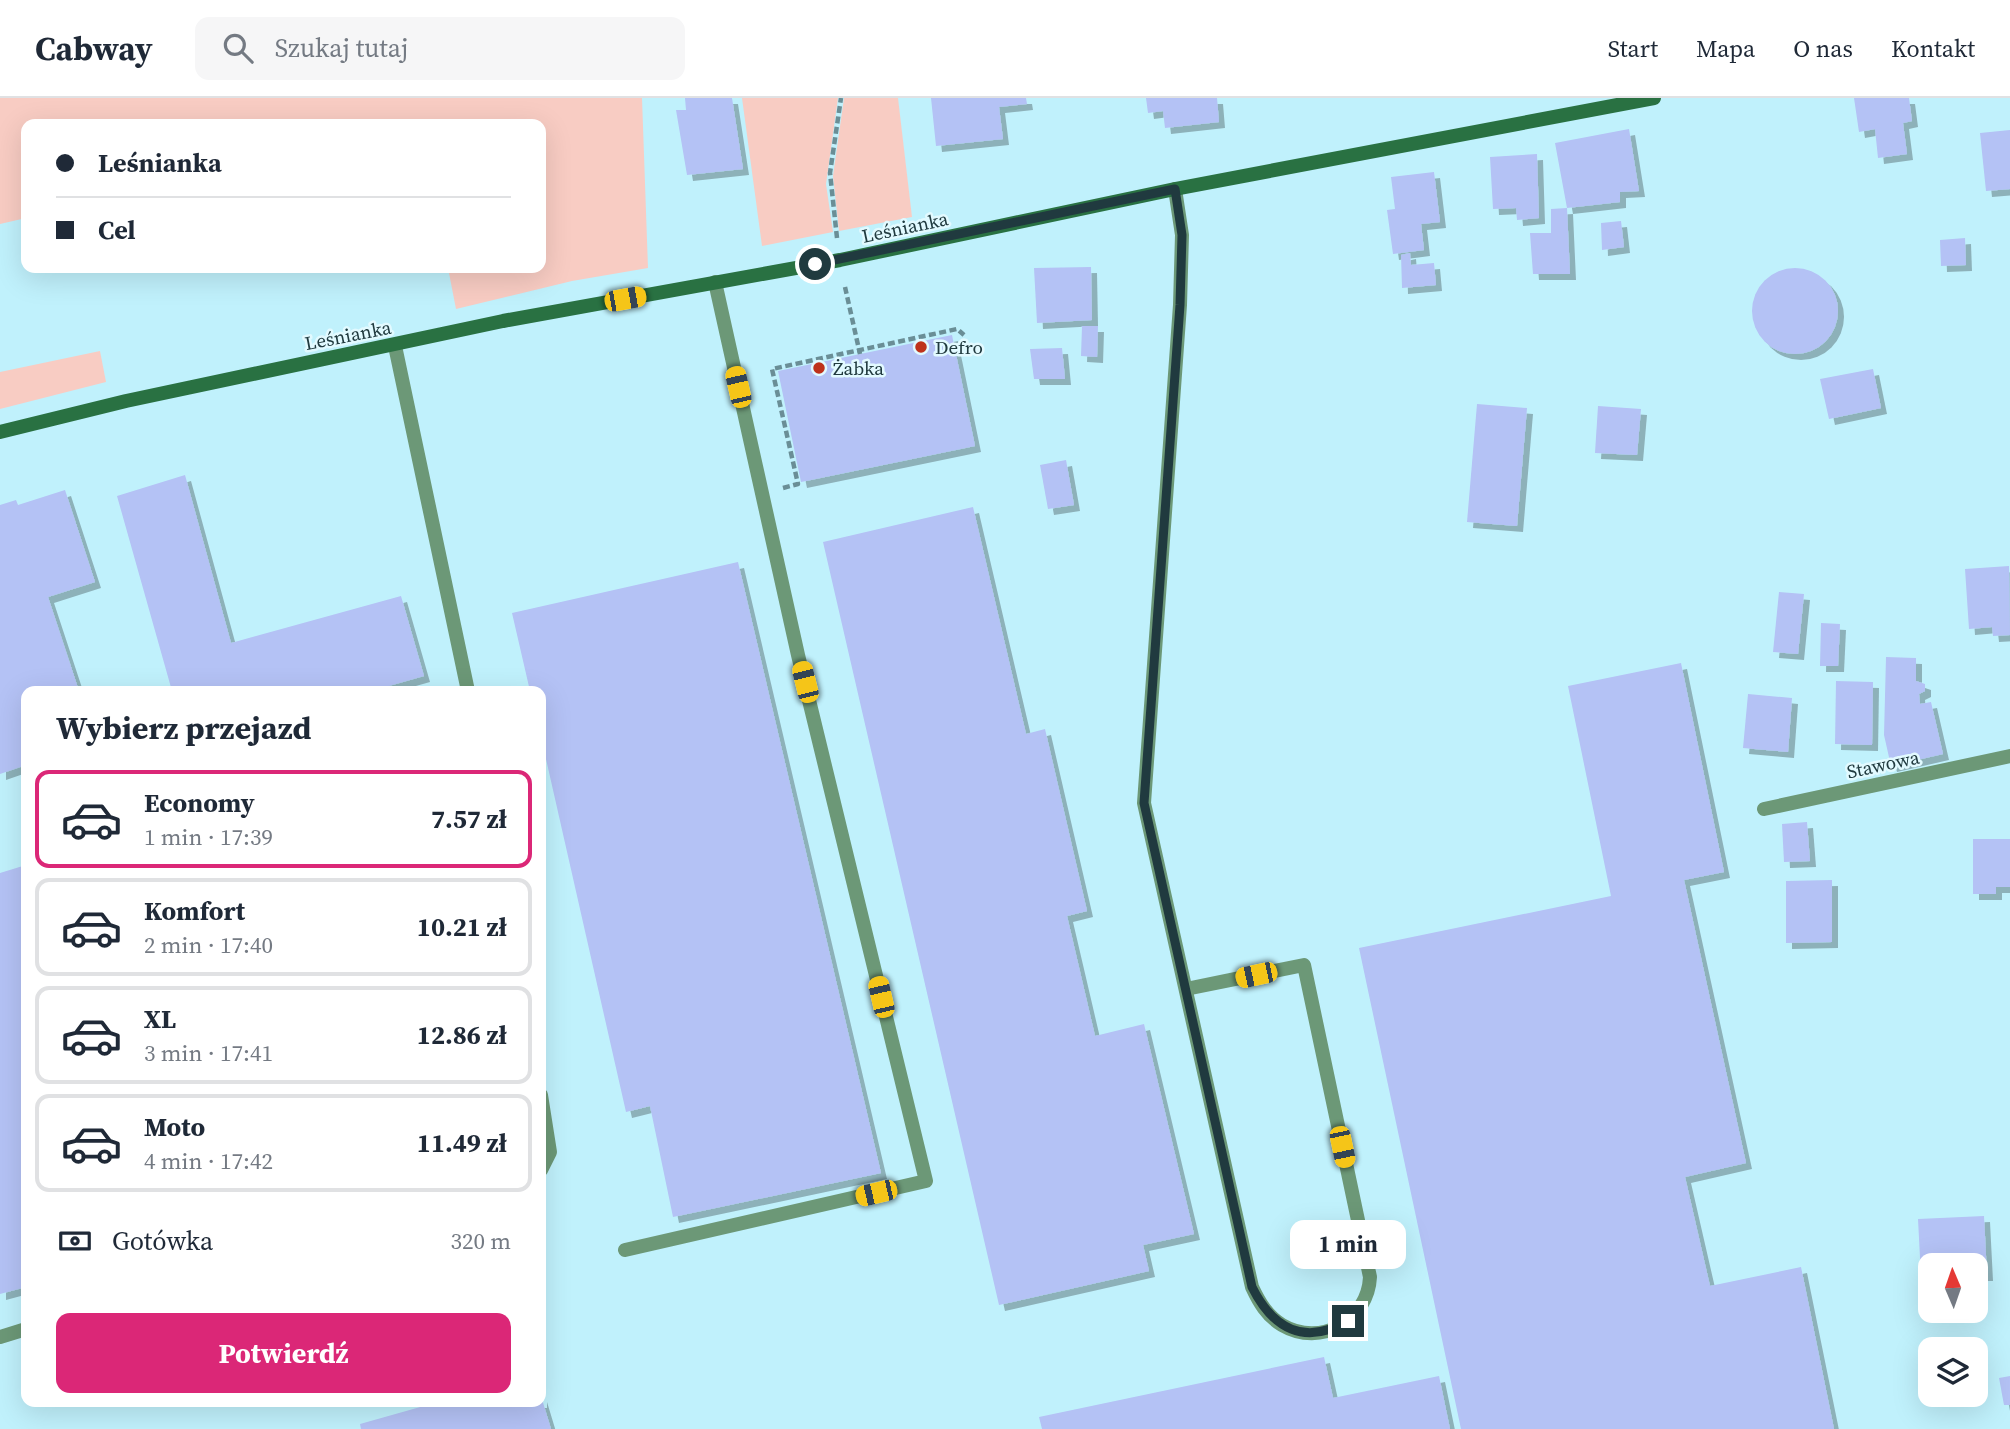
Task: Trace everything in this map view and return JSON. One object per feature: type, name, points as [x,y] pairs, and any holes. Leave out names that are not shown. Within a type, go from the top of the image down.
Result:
[{"type":"street","name":"Leśnianka","points":[[0,432],[126,401],[396,346],[503,321],[839,260],[1175,189],[1654,98]]},
{"type":"street","points":[[1175,189],[1182,235],[1180,305],[1144,803],[1252,1287],[1270,1316],[1284,1326],[1300,1332],[1334,1329],[1361,1309],[1369,1294],[1370,1277],[1304,965],[1186,989]]},
{"type":"street","points":[[625,1250],[926,1181],[762,493],[715,282]]},
{"type":"street","points":[[396,346],[467,686]]},
{"type":"street","name":"Stawowa","points":[[1764,809],[2010,755]]},
{"type":"street","points":[[546,1127],[550,1152],[546,1160]]},
{"type":"street","points":[[0,1337],[21,1331]]},
{"type":"path","points":[[839,260],[830,173],[841,98]]},
{"type":"path","points":[[845,287],[860,352]]},
{"type":"path","points":[[762,493],[798,485],[772,369],[957,330],[964,335]]},
{"type":"shaded area","points":[[0,98],[642,98],[648,268],[572,281],[456,309],[449,273],[546,273],[546,119],[21,119],[21,219],[0,224]]},
{"type":"shaded area","points":[[742,98],[838,98],[826,184],[833,232],[762,246]]},
{"type":"shaded area","points":[[844,98],[898,98],[912,217],[839,231],[833,176]]},
{"type":"shaded area","points":[[100,351],[106,382],[0,409],[0,372]]},
{"type":"building","points":[[685,98],[732,98],[743,169],[687,175],[676,110],[686,110]]},
{"type":"building","points":[[931,98],[1026,98],[1027,104],[999,107],[1003,139],[936,146]]},
{"type":"building","points":[[1146,98],[1217,98],[1219,122],[1165,128],[1163,111],[1148,113]]},
{"type":"building","points":[[1854,98],[1909,98],[1912,121],[1903,123],[1907,154],[1878,158],[1875,129],[1859,132]]},
{"type":"building","points":[[1629,129],[1639,191],[1620,192],[1620,202],[1567,208],[1555,143]]},
{"type":"building","points":[[2010,130],[2010,189],[1986,191],[1980,133]]},
{"type":"building","points":[[1537,154],[1539,218],[1517,220],[1516,208],[1493,209],[1490,157]]},
{"type":"building","points":[[1434,172],[1440,222],[1421,224],[1424,250],[1393,254],[1387,210],[1395,209],[1391,177]]},
{"type":"building","points":[[1567,208],[1570,274],[1533,274],[1530,233],[1551,233],[1551,209]]},
{"type":"building","points":[[1621,221],[1624,247],[1602,250],[1601,223]]},
{"type":"building","points":[[1965,238],[1966,265],[1941,266],[1940,240]]},
{"type":"building","points":[[1410,253],[1411,265],[1434,263],[1436,285],[1402,288],[1401,255]]},
{"type":"building","points":[[1091,267],[1092,320],[1037,323],[1034,268]]},
{"type":"building","points":[[1795,268],[1812,271],[1826,280],[1835,294],[1838,311],[1835,328],[1826,342],[1812,351],[1795,354],[1778,351],[1764,342],[1755,328],[1752,311],[1755,294],[1764,280],[1778,271]]},
{"type":"building","points":[[1082,326],[1098,326],[1097,357],[1081,356]]},
{"type":"building","points":[[952,335],[975,446],[801,482],[778,371]]},
{"type":"building","points":[[1062,348],[1065,379],[1034,379],[1030,349]]},
{"type":"building","points":[[1873,369],[1881,408],[1829,419],[1820,379]]},
{"type":"building","points":[[1477,404],[1527,408],[1517,526],[1467,522]]},
{"type":"building","points":[[1598,406],[1641,409],[1637,455],[1595,453]]},
{"type":"building","points":[[1066,460],[1074,505],[1048,509],[1040,465]]},
{"type":"building","points":[[185,475],[231,643],[401,596],[424,676],[389,686],[171,686],[117,496]]},
{"type":"building","points":[[65,490],[95,582],[48,597],[77,686],[21,686],[21,767],[0,774],[0,505],[16,500],[18,505]]},
{"type":"building","points":[[973,507],[1026,734],[1045,729],[1087,911],[1067,916],[1095,1036],[1144,1024],[1194,1234],[1143,1245],[1149,1271],[999,1305],[823,542]]},
{"type":"building","points":[[738,562],[881,1173],[673,1217],[650,1106],[626,1112],[546,759],[546,686],[529,686],[512,613]]},
{"type":"building","points":[[2009,566],[2010,635],[1993,636],[1992,627],[1969,629],[1965,569]]},
{"type":"building","points":[[1779,592],[1804,594],[1798,654],[1773,652]]},
{"type":"building","points":[[1821,623],[1840,624],[1838,666],[1820,666]]},
{"type":"building","points":[[1886,657],[1916,658],[1916,681],[1925,684],[1925,691],[1919,694],[1920,704],[1931,702],[1943,754],[1891,766],[1884,735]]},
{"type":"building","points":[[1681,663],[1724,872],[1684,880],[1746,1163],[1685,1177],[1710,1286],[1801,1267],[1834,1429],[1461,1429],[1359,948],[1611,896],[1568,686]]},
{"type":"building","points":[[1836,681],[1873,682],[1872,745],[1835,744]]},
{"type":"building","points":[[1748,694],[1792,698],[1788,752],[1743,748]]},
{"type":"building","points":[[1807,822],[1810,861],[1784,862],[1782,824]]},
{"type":"building","points":[[1973,839],[2010,839],[2010,887],[1996,887],[1996,894],[1973,894]]},
{"type":"building","points":[[21,867],[21,1288],[0,1294],[0,873]]},
{"type":"building","points":[[1832,880],[1832,942],[1786,943],[1786,881]]},
{"type":"building","points":[[1984,1216],[1986,1253],[1920,1253],[1918,1219]]},
{"type":"building","points":[[1324,1357],[1333,1398],[1439,1376],[1450,1429],[1042,1429],[1039,1417]]},
{"type":"building","points":[[2010,1376],[2010,1405],[2004,1405],[1999,1378]]},
{"type":"building","points":[[420,1407],[544,1407],[551,1429],[361,1429],[360,1424]]},
{"type":"place","name":"Defro","points":[[921,347]]},
{"type":"place","name":"Żabka","points":[[819,368]]},
{"type":"route","points":[[815,264],[1175,189],[1182,235],[1180,305],[1144,803],[1252,1287],[1270,1316],[1284,1326],[1300,1332],[1317,1333],[1334,1329],[1348,1321]]}]
